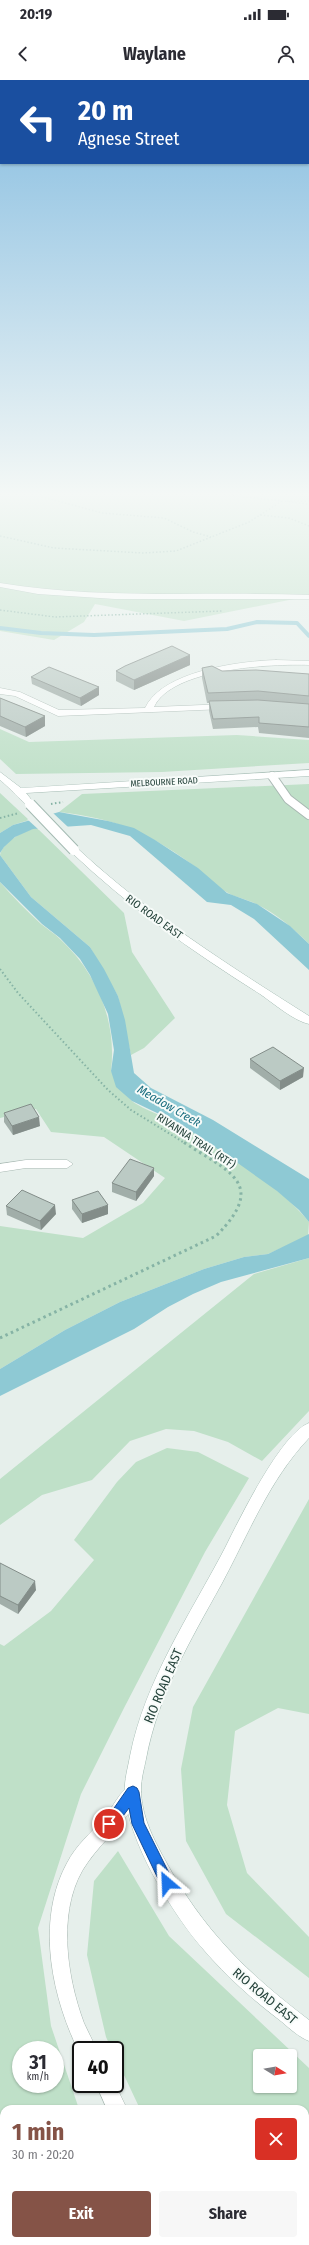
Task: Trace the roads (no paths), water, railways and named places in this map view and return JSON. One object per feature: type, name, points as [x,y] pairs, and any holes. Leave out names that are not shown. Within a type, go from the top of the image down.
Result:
[{"type":"street","points":[[41,592],[105,596],[309,597]]},
{"type":"street","points":[[148,710],[152,700],[161,692],[202,672],[253,663],[309,663]]},
{"type":"street","points":[[0,691],[18,694],[58,713],[234,706]]},
{"type":"street","name":"MELBOURNE ROAD","points":[[18,791],[309,773]]},
{"type":"street","name":"RIO ROAD EAST","points":[[0,775],[18,791],[74,850],[134,904],[164,926],[309,1021]]},
{"type":"street","points":[[0,1168],[26,1164],[67,1164]]},
{"type":"street","name":"RIO ROAD EAST","points":[[309,1429],[279,1463],[190,1625],[154,1703],[138,1752],[133,1792],[138,1824],[167,1883],[186,1915],[230,1968],[256,1992],[309,2032]]},
{"type":"street","points":[[84,2041],[74,2021],[63,1981],[59,1940],[62,1903],[72,1870],[87,1846],[115,1818],[133,1792]]},
{"type":"street","points":[[109,2093],[115,2105]]},
{"type":"lane","points":[[272,776],[288,799],[309,815]]},
{"type":"water","points":[[59,812],[108,821],[134,828],[198,868],[227,893],[257,904],[290,926],[309,944],[309,970],[254,919],[231,905],[207,902],[130,836],[91,825],[33,829],[15,837],[0,853],[0,833],[13,825]]},
{"type":"water","name":"Meadow Creek","points":[[0,855],[31,897],[90,947],[104,969],[118,996],[125,1020],[134,1073],[151,1088],[213,1120],[309,1179],[309,1222],[299,1210],[277,1191],[225,1154],[180,1124],[132,1101],[116,1087],[111,1071],[114,1050],[108,1014],[90,975],[80,959],[60,938],[42,924],[0,882]]},
{"type":"water","points":[[309,1234],[309,1258],[221,1282],[193,1294],[168,1307],[134,1329],[0,1396],[0,1369],[65,1330],[120,1302],[204,1269],[244,1257],[268,1254]]},
{"type":"waterway","points":[[0,628],[41,633],[94,635],[227,629],[257,622],[297,623],[309,636]]}]
